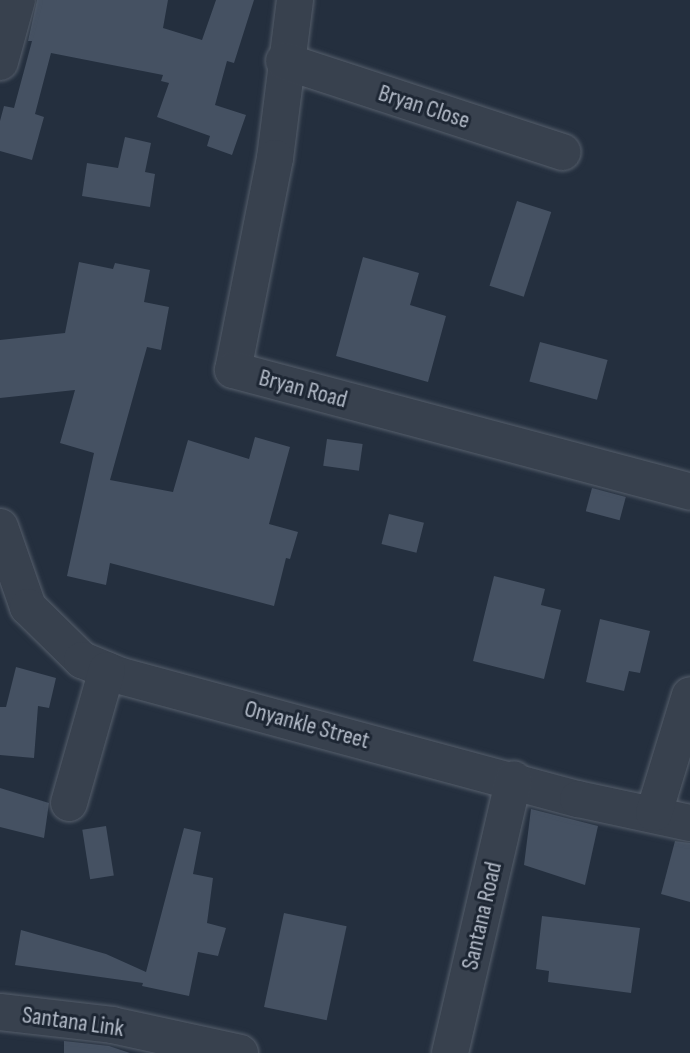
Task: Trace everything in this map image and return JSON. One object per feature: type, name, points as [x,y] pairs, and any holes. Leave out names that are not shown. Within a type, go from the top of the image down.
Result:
[{"type":"street","points":[[0,62],[17,0]]},
{"type":"street","name":"Bryan Road","points":[[295,0],[284,61],[275,158],[233,370],[690,492]]},
{"type":"street","name":"Bryan Close","points":[[284,61],[563,152]]},
{"type":"street","name":"Onyankle Street","points":[[0,527],[28,607],[82,660],[107,670],[578,799],[690,823]]},
{"type":"street","points":[[69,803],[107,670]]},
{"type":"street","points":[[654,813],[690,695]]},
{"type":"street","name":"Santana Road","points":[[450,1053],[514,779]]},
{"type":"street","name":"Santana Link","points":[[0,1012],[112,1025],[240,1053]]},
{"type":"building","points":[[37,0],[168,0],[163,28],[202,40],[216,0],[254,0],[234,63],[227,61],[215,105],[246,115],[232,155],[207,146],[210,136],[157,117],[169,83],[161,81],[163,75],[51,53],[35,114],[44,117],[32,160],[0,151],[0,121],[4,106],[14,108],[32,41],[28,41]]},
{"type":"building","points":[[125,137],[151,143],[145,172],[155,174],[150,207],[82,196],[87,163],[118,168]]},
{"type":"building","points":[[517,201],[551,212],[524,297],[489,286]]},
{"type":"building","points":[[363,257],[419,273],[410,305],[446,316],[428,382],[336,356]]},
{"type":"building","points":[[79,262],[113,269],[115,263],[150,270],[144,302],[169,307],[161,350],[147,347],[110,480],[173,492],[188,440],[249,459],[255,437],[290,447],[269,524],[298,532],[290,559],[286,558],[274,606],[110,563],[106,585],[67,576],[94,453],[60,443],[75,390],[0,398],[0,340],[65,333]]},
{"type":"building","points":[[540,342],[608,360],[597,400],[529,382]]},
{"type":"building","points":[[327,439],[363,444],[359,471],[323,466]]},
{"type":"building","points":[[592,488],[626,497],[620,520],[586,511]]},
{"type":"building","points":[[389,514],[424,523],[416,553],[382,544]]},
{"type":"building","points":[[494,576],[545,589],[541,605],[561,610],[544,679],[473,661]]},
{"type":"building","points":[[600,619],[650,631],[640,673],[629,671],[624,691],[586,682]]},
{"type":"building","points":[[16,667],[56,678],[49,708],[38,706],[34,758],[0,755],[0,707],[6,707]]},
{"type":"building","points":[[0,788],[49,803],[44,838],[0,827]]},
{"type":"building","points":[[531,809],[598,826],[585,885],[524,865]]},
{"type":"building","points":[[106,826],[114,875],[90,879],[82,830]]},
{"type":"building","points":[[184,828],[201,832],[193,874],[213,878],[207,923],[226,928],[218,956],[198,952],[189,996],[142,986],[143,983],[15,965],[21,930],[106,954],[146,972]]},
{"type":"building","points":[[675,841],[690,843],[690,902],[661,894]]},
{"type":"building","points":[[284,913],[347,926],[327,1020],[264,1007]]},
{"type":"building","points":[[542,916],[640,928],[631,993],[548,982],[549,971],[536,969]]},
{"type":"building","points":[[64,1041],[109,1046],[130,1053],[64,1053]]}]
